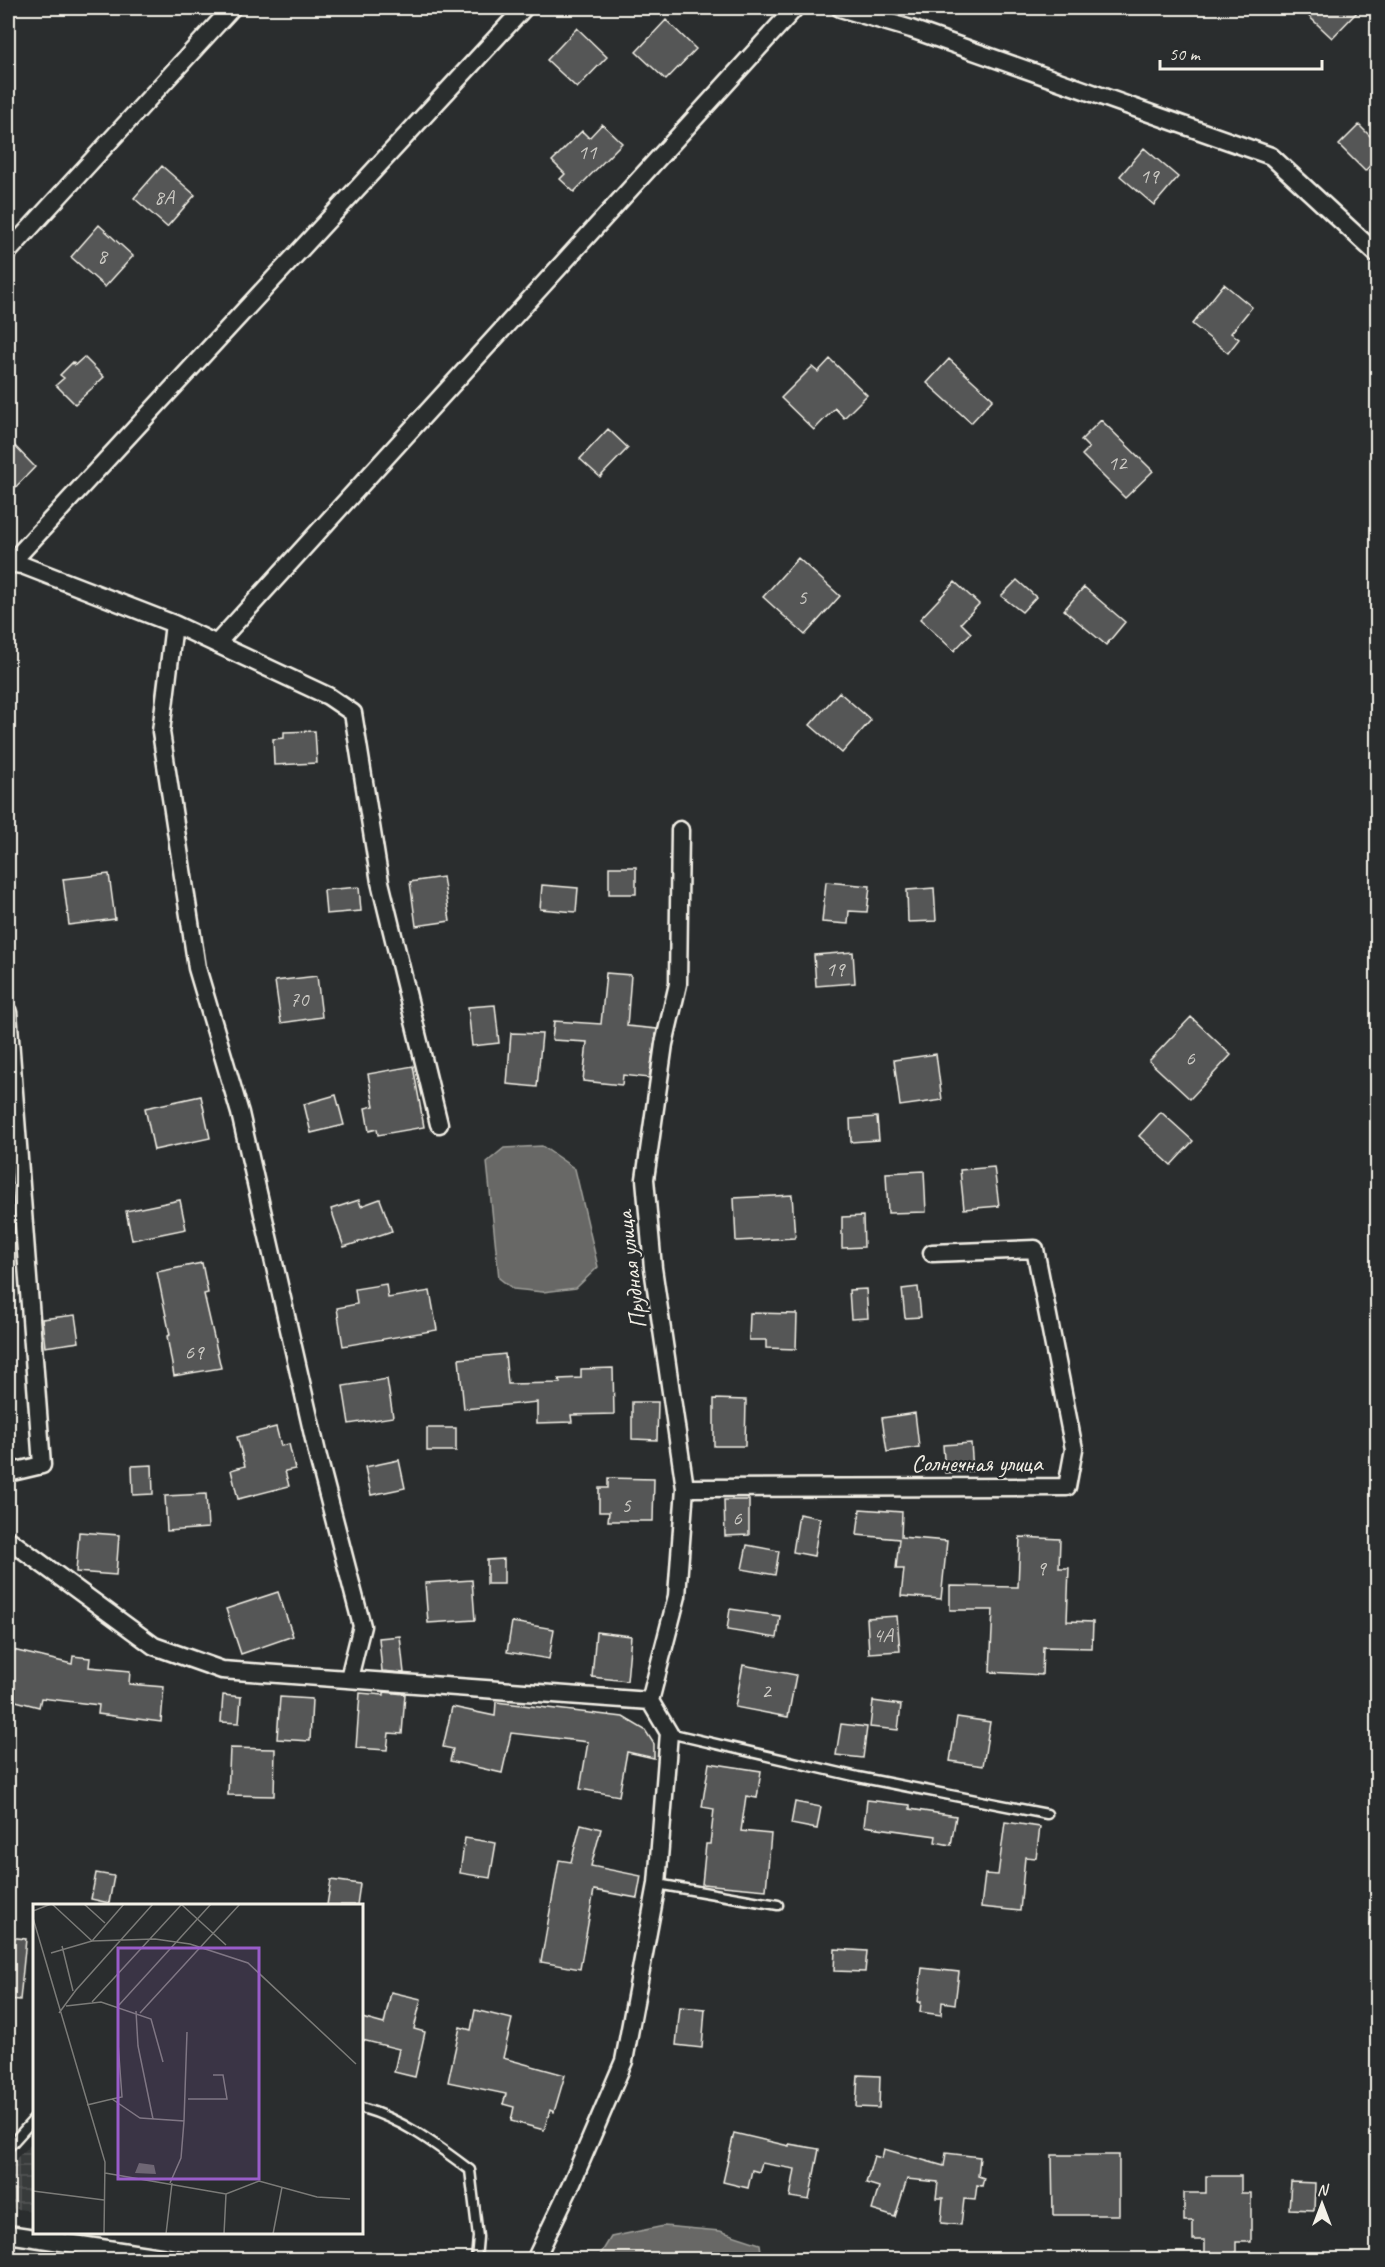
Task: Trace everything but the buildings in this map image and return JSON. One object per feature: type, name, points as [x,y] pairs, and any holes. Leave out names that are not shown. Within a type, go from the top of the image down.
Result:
[{"type":"street","points":[[8,252],[232,8]]},
{"type":"street","points":[[9,563],[524,8]]},
{"type":"street","points":[[216,644],[795,8]]},
{"type":"street","points":[[840,8],[910,29],[1271,156],[1377,255]]},
{"type":"street","points":[[9,563],[22,565],[174,624],[328,696],[353,712],[380,882],[439,1124]]},
{"type":"street","points":[[174,624],[161,732],[197,968],[240,1113],[318,1457],[362,1626],[349,1678]]},
{"type":"street","name":"Прудная улица","points":[[650,1701],[677,1596],[685,1488],[653,1268],[645,1179],[662,1055],[678,984],[680,830]]},
{"type":"street","points":[[8,1012],[42,1465],[8,1473]]},
{"type":"street","name":"Солнечная улица","points":[[685,1488],[1067,1487],[1074,1449],[1035,1249],[932,1253]]},
{"type":"street","points":[[8,1539],[154,1646],[222,1670],[650,1701],[669,1733],[657,1884],[624,2061],[570,2187],[535,2259]]},
{"type":"street","points":[[8,2234],[180,2259]]},
{"type":"lane","points":[[669,1733],[858,1777],[1047,1814]]},
{"type":"lane","points":[[657,1884],[778,1905]]},
{"type":"lane","points":[[363,2108],[418,2131],[470,2170],[478,2238],[476,2259]]},
{"type":"lane","points":[[8,2148],[33,2120]]},
{"type":"shaded area","points":[[542,1146],[575,1169],[598,1267],[576,1288],[543,1292],[513,1289],[499,1278],[487,1162],[504,1148]]},
{"type":"shaded area","points":[[33,2143],[33,2211],[8,2208],[8,2166]]},
{"type":"shaded area","points":[[664,2226],[720,2231],[760,2244],[762,2259],[603,2260],[600,2255],[611,2237]]}]
